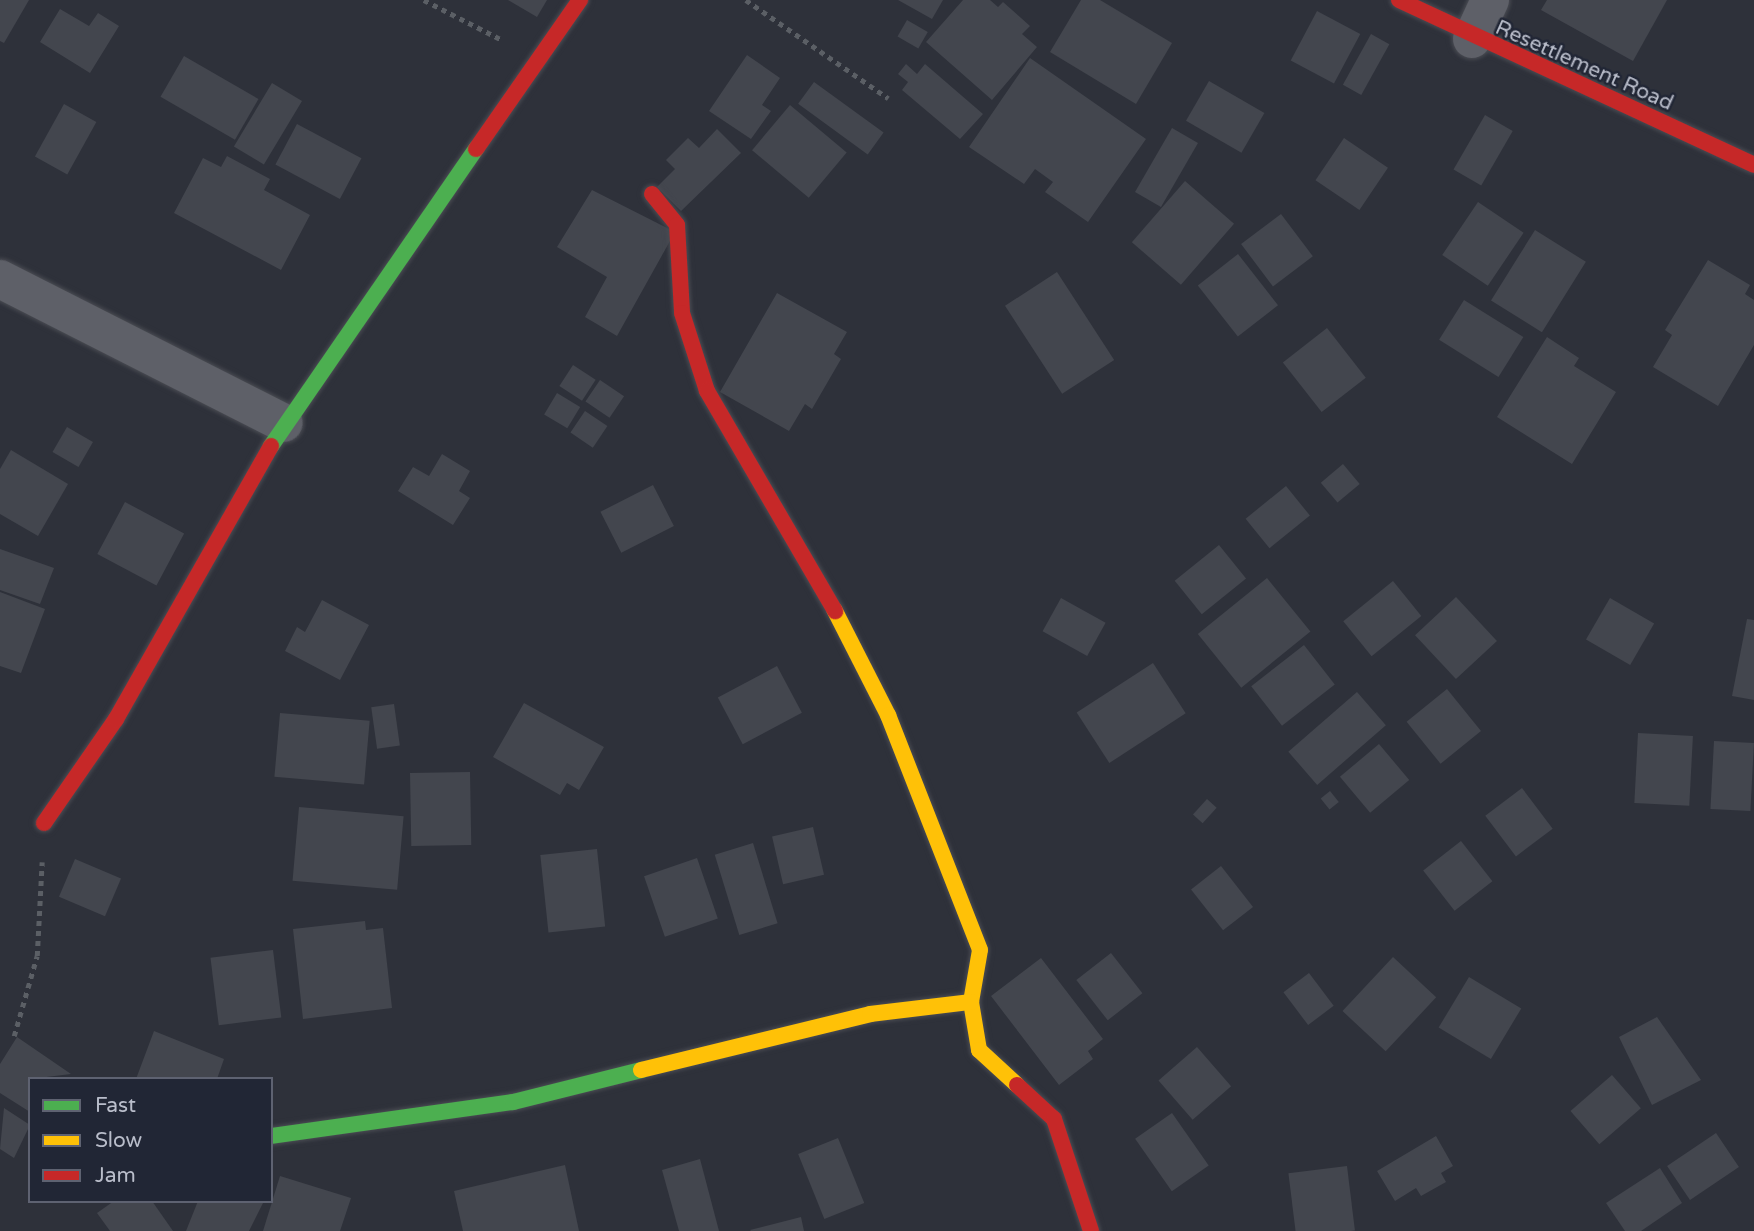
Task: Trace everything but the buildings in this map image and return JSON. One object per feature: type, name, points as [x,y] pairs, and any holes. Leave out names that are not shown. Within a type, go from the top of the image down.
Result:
[{"type":"street","points":[[44,823],[116,719],[284,423],[580,0]]},
{"type":"street","name":"Resettlement Road","points":[[1399,0],[1472,39],[1754,165]]},
{"type":"street","points":[[1472,39],[1490,0]]},
{"type":"street","points":[[652,194],[677,225],[682,313],[707,391],[800,542],[898,740],[980,950],[971,1002],[979,1050],[1054,1119],[1091,1231]]},
{"type":"street","points":[[0,279],[284,423]]},
{"type":"street","points":[[273,1136],[513,1102],[870,1014],[971,1002]]},
{"type":"path","points":[[424,0],[537,58]]},
{"type":"path","points":[[746,0],[888,98]]},
{"type":"path","points":[[14,1036],[37,956],[44,823]]},
{"type":"traffic: fast","points":[[271,446],[476,149]]},
{"type":"traffic: fast","points":[[273,1136],[513,1102],[641,1070]]},
{"type":"traffic: slow","points":[[835,611],[888,715],[980,950],[971,1002],[979,1050],[1017,1085]]},
{"type":"traffic: slow","points":[[641,1070],[870,1014],[971,1002]]},
{"type":"traffic: jam","points":[[476,149],[580,0]]},
{"type":"traffic: jam","points":[[1399,0],[1754,165]]},
{"type":"traffic: jam","points":[[652,194],[677,225],[682,313],[707,391],[835,611]]},
{"type":"traffic: jam","points":[[44,823],[116,719],[271,446]]},
{"type":"traffic: jam","points":[[1017,1085],[1054,1119],[1091,1231]]}]
